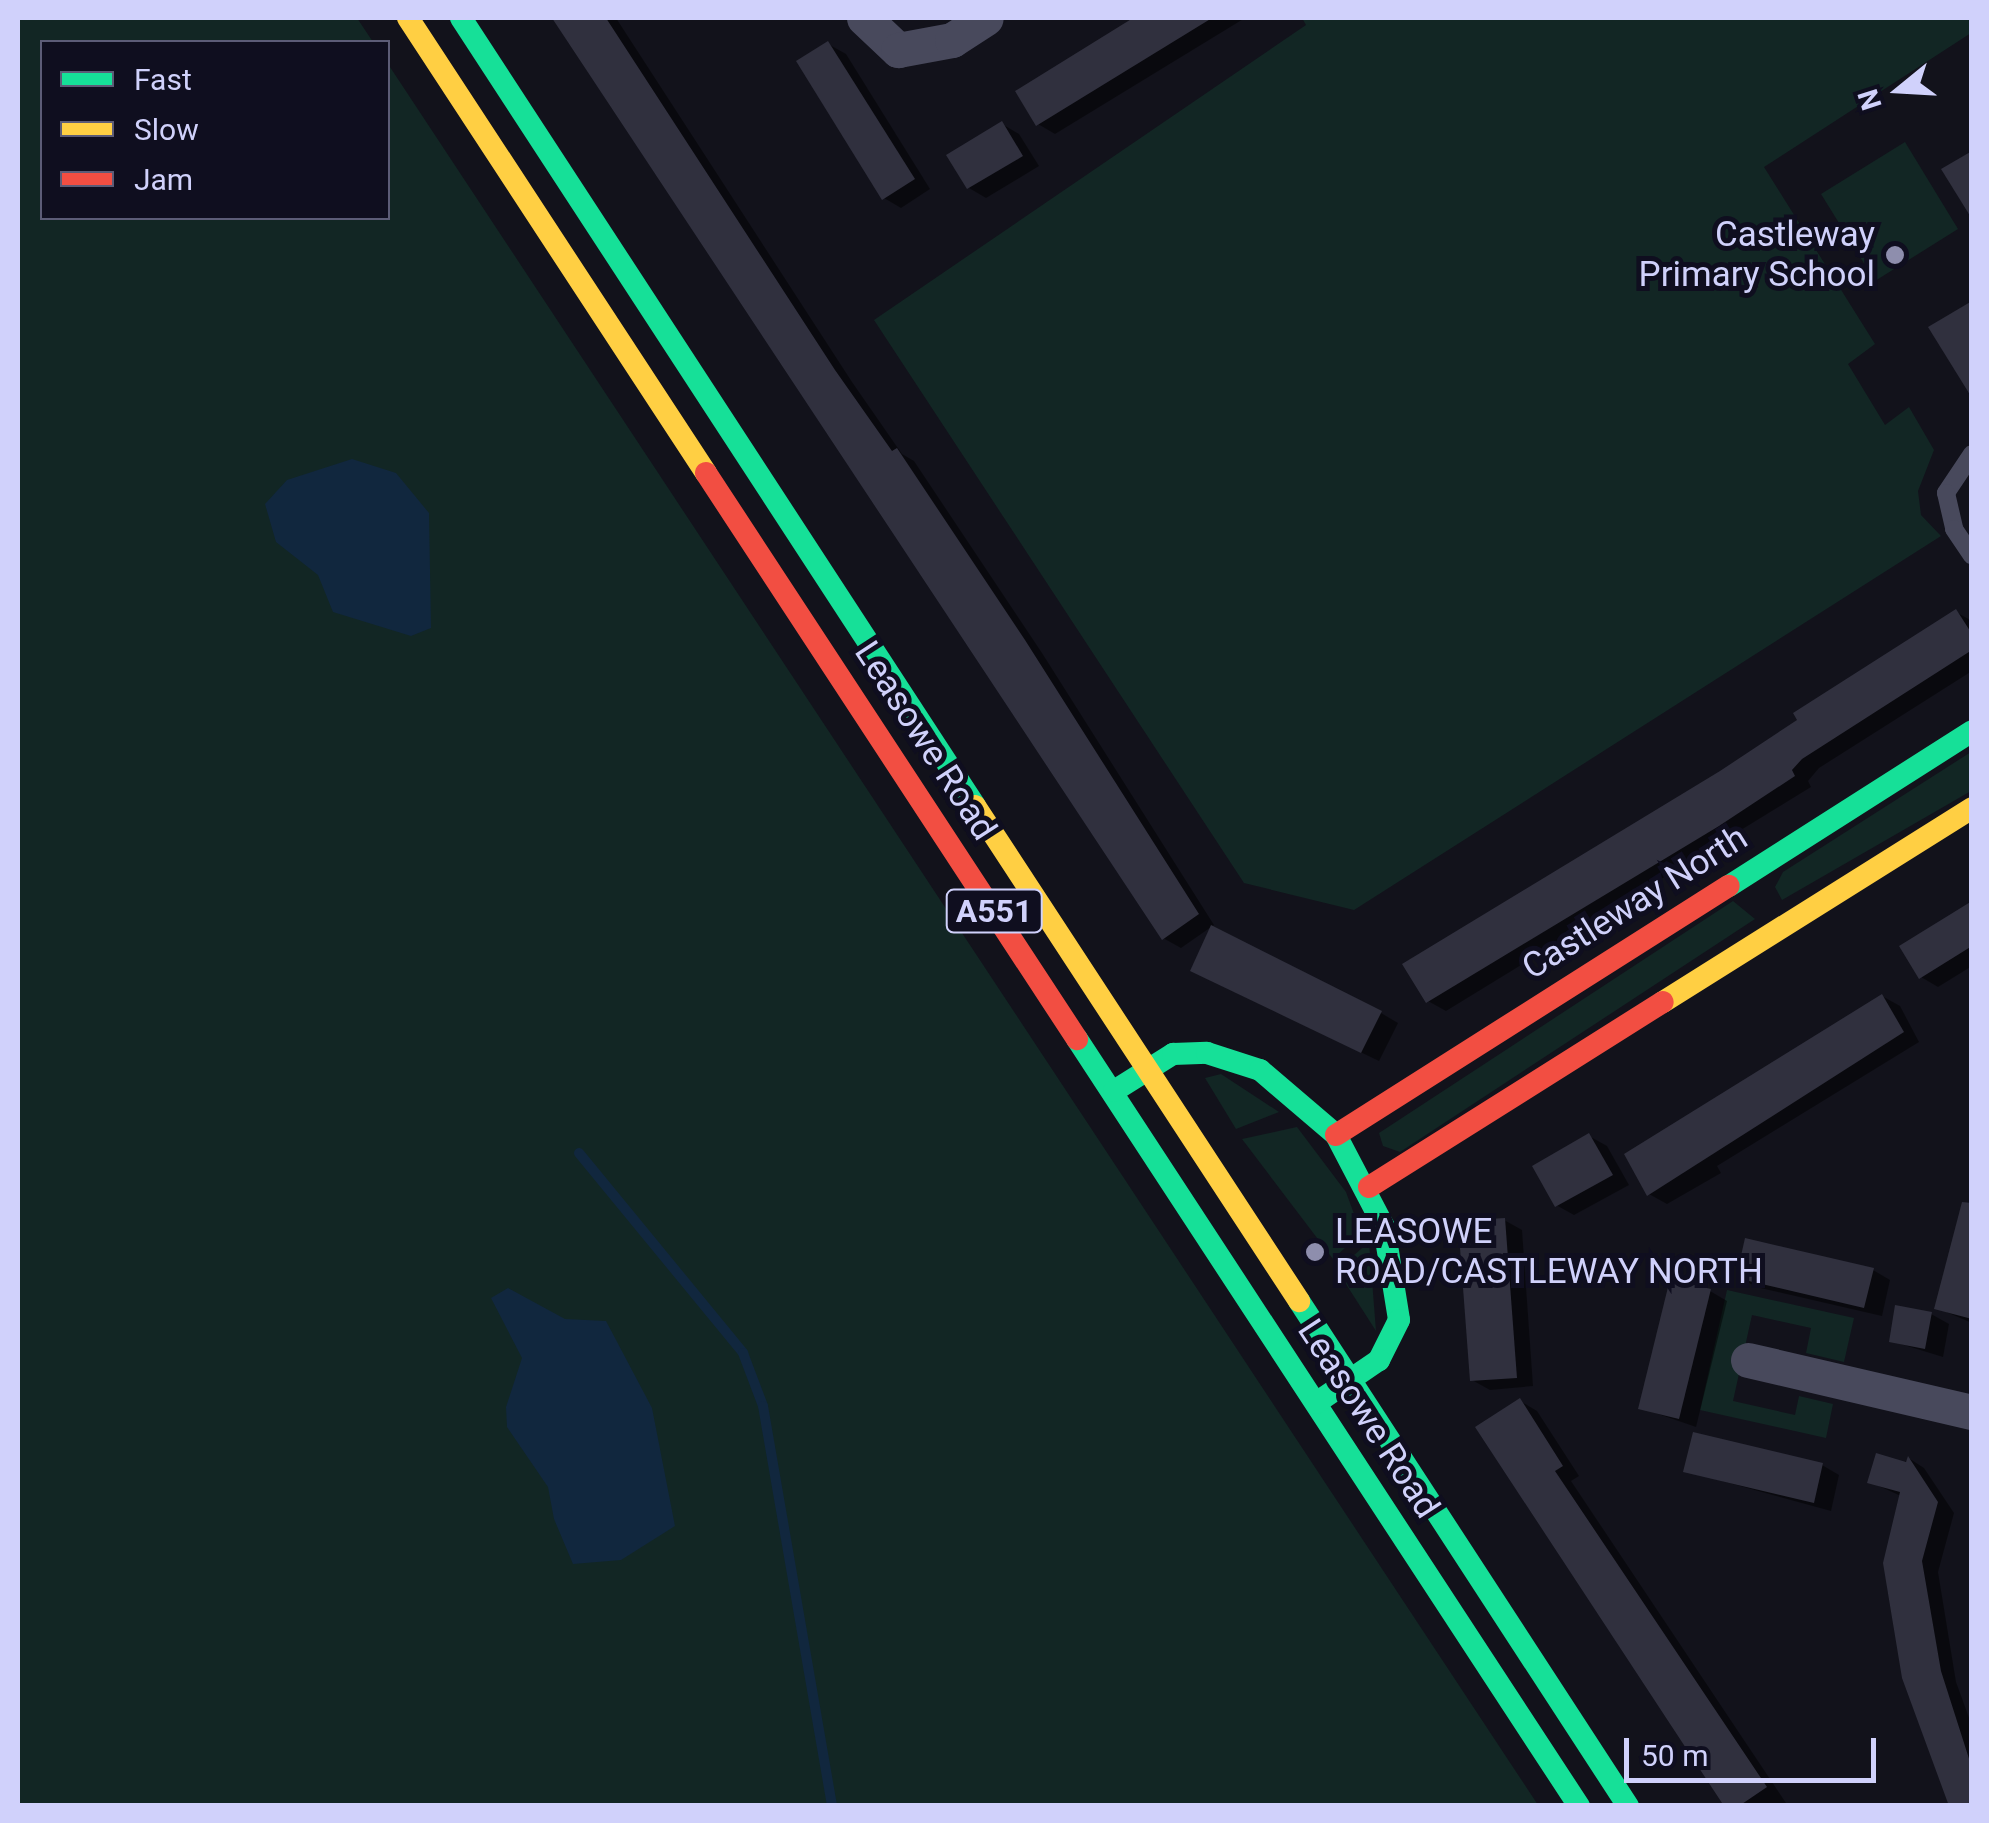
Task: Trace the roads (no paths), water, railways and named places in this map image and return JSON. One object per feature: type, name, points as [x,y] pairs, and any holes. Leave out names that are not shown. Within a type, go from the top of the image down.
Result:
[{"type":"main road","name":"Leasowe Road","points":[[408,18],[1579,1806]]},
{"type":"main road","name":"Leasowe Road","points":[[461,18],[1628,1806]]},
{"type":"main road","name":"Castleway North","points":[[1336,1135],[1972,731]]},
{"type":"main road","points":[[1369,1187],[1972,808]]},
{"type":"main road","points":[[1750,872],[1783,926]]},
{"type":"main road","name":"Leasowe Road","points":[[1148,1069],[1174,1054],[1207,1053],[1260,1070],[1336,1135],[1369,1187],[1396,1270],[1399,1320],[1379,1360],[1352,1381]]},
{"type":"main road","points":[[1112,1092],[1148,1069]]},
{"type":"main road","points":[[1316,1403],[1352,1381]]},
{"type":"street","points":[[864,18],[898,50],[952,40],[986,18]]},
{"type":"street","points":[[1748,1360],[1972,1412]]},
{"type":"lane","points":[[1972,454],[1946,493],[1954,529],[1972,556]]},
{"type":"water","points":[[352,459],[396,473],[429,513],[431,628],[411,636],[333,612],[318,575],[276,542],[265,504],[287,480]]},
{"type":"water","points":[[508,1288],[565,1319],[606,1321],[652,1408],[675,1526],[621,1560],[573,1564],[554,1519],[548,1487],[507,1427],[506,1407],[522,1358],[491,1298]]},
{"type":"waterway","points":[[579,1153],[743,1353],[763,1406],[832,1806]]},
{"type":"place","name":"Castleway Primary School","points":[[1895,255]]},
{"type":"place","name":"LEASOWE ROAD/CASTLEWAY NORTH","points":[[1315,1252]]}]
